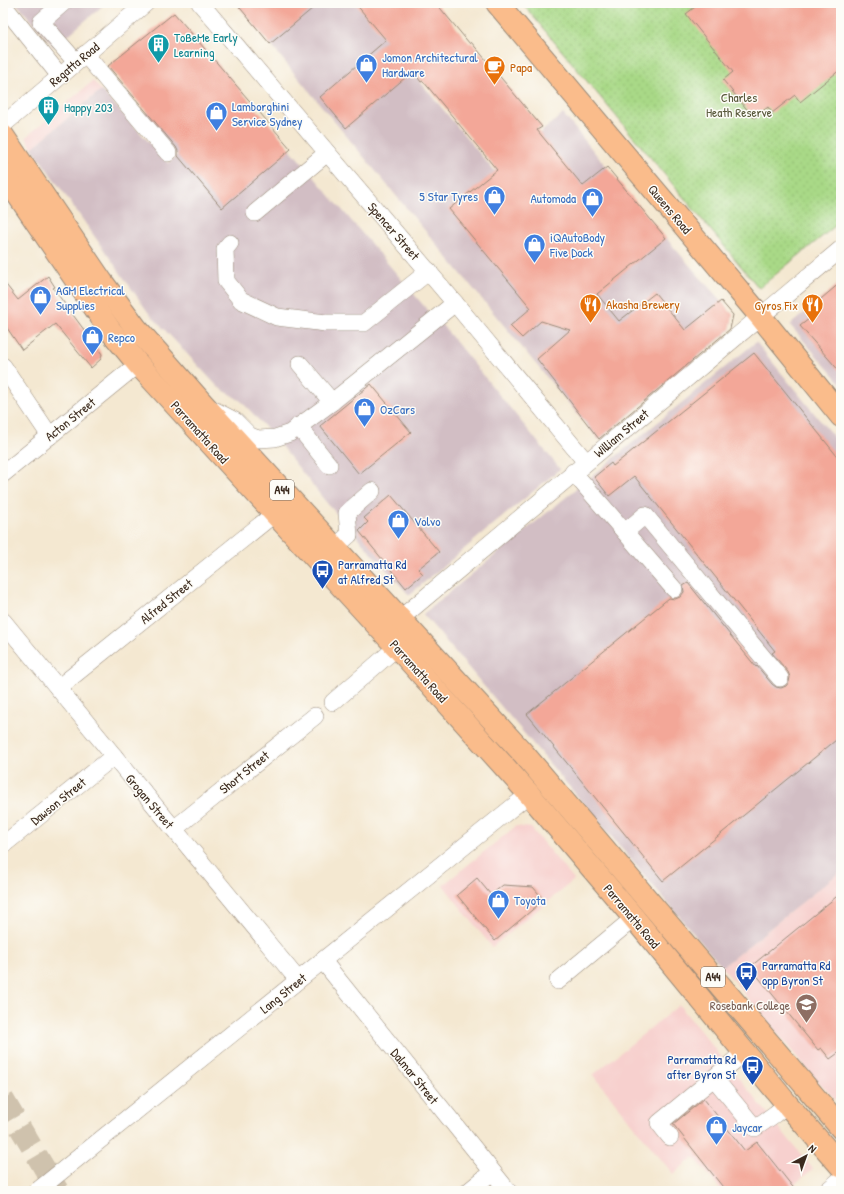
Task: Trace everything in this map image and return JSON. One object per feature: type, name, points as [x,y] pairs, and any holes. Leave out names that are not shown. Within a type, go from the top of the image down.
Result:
[{"type":"main road","name":"Queens Road","points":[[496,3],[761,317],[841,416]]},
{"type":"main road","name":"Parramatta Road","points":[[3,136],[102,282],[136,328],[202,403],[401,618],[523,753],[841,1128]]},
{"type":"main road","name":"Parramatta Road","points":[[3,173],[110,330],[138,364],[397,647],[529,794],[634,918],[787,1104],[841,1166]]},
{"type":"street","points":[[63,3],[41,22],[81,58],[168,153]]},
{"type":"street","name":"Spencer Street","points":[[200,3],[455,303],[580,467],[625,532],[674,589]]},
{"type":"street","points":[[3,5],[60,76]]},
{"type":"street","name":"Regatta Road","points":[[3,125],[81,58],[134,7]]},
{"type":"street","points":[[255,213],[327,153]]},
{"type":"street","points":[[230,243],[224,249],[226,281],[240,300],[277,317],[326,323],[364,323],[429,271]]},
{"type":"street","name":"William Street","points":[[401,618],[841,249]]},
{"type":"street","points":[[202,403],[234,421],[250,436],[258,439],[275,438],[290,433],[332,402],[455,303]]},
{"type":"street","name":"Acton Street","points":[[3,474],[138,364]]},
{"type":"street","points":[[300,364],[332,402]]},
{"type":"street","points":[[3,366],[50,436]]},
{"type":"street","points":[[298,426],[329,465]]},
{"type":"street","points":[[335,547],[349,535],[347,513],[372,491]]},
{"type":"street","name":"Alfred Street","points":[[58,688],[274,514]]},
{"type":"street","points":[[625,532],[646,515],[780,678]]},
{"type":"street","name":"Grogan Street","points":[[3,621],[298,980]]},
{"type":"street","points":[[333,702],[397,647]]},
{"type":"street","name":"Short Street","points":[[174,829],[315,716]]},
{"type":"street","name":"Dawson Street","points":[[3,845],[114,756]]},
{"type":"street","name":"Lang Street","points":[[37,1191],[529,794]]},
{"type":"street","points":[[558,981],[634,918]]},
{"type":"street","name":"Dalmar Street","points":[[323,961],[508,1191]]},
{"type":"street","points":[[670,1137],[659,1122],[714,1078],[744,1051]]},
{"type":"street","points":[[714,1078],[755,1128],[787,1104]]},
{"type":"street","points":[[469,1191],[492,1172]]},
{"type":"street","points":[[827,1191],[841,1179]]},
{"type":"shaded area","points":[[16,3],[106,3],[54,47]]},
{"type":"shaded area","points":[[236,3],[355,3],[494,171],[563,114],[645,214],[733,315],[730,330],[599,440]]},
{"type":"shaded area","points":[[212,57],[435,319],[442,325],[560,469],[409,595],[326,502],[270,432],[241,401],[218,387],[148,312],[32,148],[101,90],[168,163],[177,155],[143,116]]},
{"type":"shaded area","points":[[93,81],[101,90],[32,148],[26,137]]},
{"type":"shaded area","points":[[841,282],[841,384],[790,325]]},
{"type":"shaded area","points":[[756,342],[841,446],[841,871],[722,967],[423,614]]},
{"type":"shaded area","points":[[516,826],[531,828],[574,880],[492,947],[443,885]]},
{"type":"shaded area","name":"Rosebank College","points":[[841,871],[841,1105],[818,1082],[722,967]]},
{"type":"shaded area","points":[[679,1005],[813,1169],[786,1191],[722,1191],[694,1157],[673,1174],[593,1075]]},
{"type":"green space","name":"Charles Heath Reserve","points":[[522,3],[841,3],[841,221],[759,288]]},
{"type":"building","points":[[236,3],[319,3],[270,44]]},
{"type":"building","points":[[355,3],[436,3],[470,44],[471,42],[542,127],[537,130],[583,186],[607,167],[666,238],[597,294],[619,321],[655,293],[685,330],[721,301],[733,315],[730,329],[599,439],[537,359],[570,330],[541,321],[522,338],[510,326],[531,308],[449,209],[497,170],[413,71],[346,128],[320,97],[386,40]]},
{"type":"building","points":[[700,3],[841,3],[841,69],[800,102],[795,95],[772,113],[768,107],[754,118],[723,80],[733,72],[686,14]]},
{"type":"building","name":"Lamborghini Service Sydney","points":[[174,13],[291,149],[222,208],[178,156],[176,147],[108,66]]},
{"type":"building","points":[[48,276],[55,287],[53,288],[102,354],[101,359],[91,368],[55,324],[22,350],[3,322],[3,281],[18,300]]},
{"type":"building","points":[[841,282],[841,373],[800,326],[814,315],[809,309]]},
{"type":"building","points":[[754,353],[841,461],[841,736],[663,881],[527,714],[669,598],[675,599],[680,597],[684,592],[683,586],[688,583],[756,667],[757,666],[772,684],[781,688],[786,686],[789,682],[790,677],[788,672],[772,653],[775,651],[634,476],[609,496],[594,477],[611,463],[613,466]]},
{"type":"building","name":"OzCars","points":[[371,384],[411,432],[359,474],[320,426]]},
{"type":"building","name":"Volvo","points":[[391,495],[439,552],[418,569],[423,574],[406,588],[359,531],[368,522],[364,518]]},
{"type":"building","name":"Toyota","points":[[477,878],[491,895],[503,885],[533,887],[544,900],[495,941],[457,895]]},
{"type":"building","points":[[841,893],[841,1051],[830,1059],[821,1048],[818,1050],[750,967]]},
{"type":"building","name":"Jaycar","points":[[704,1099],[745,1151],[757,1142],[796,1191],[726,1191],[673,1124]]},
{"type":"tunnel","points":[[3,1099],[58,1191]]},
{"type":"place","name":"ToBeMe Early Learning","points":[[158,64]]},
{"type":"place","name":"Jomon Architectural Hardware","points":[[366,84]]},
{"type":"place","name":"Papa","points":[[494,86]]},
{"type":"place","name":"Happy 203","points":[[48,126]]},
{"type":"place","name":"Lamborghini Service Sydney","points":[[217,132]]},
{"type":"place","name":"5 Star Tyres","points":[[494,216]]},
{"type":"place","name":"Automoda","points":[[592,218]]},
{"type":"place","name":"iQAutoBody Five Dock","points":[[534,264]]},
{"type":"place","name":"AGM Electrical Supplies","points":[[41,316]]},
{"type":"place","name":"Akasha Brewery","points":[[590,324]]},
{"type":"place","name":"Gyros Fix","points":[[813,324]]},
{"type":"place","name":"Repco","points":[[92,356]]},
{"type":"place","name":"OzCars","points":[[365,428]]},
{"type":"place","name":"Volvo","points":[[398,540]]},
{"type":"place","name":"Parramatta Rd at Alfred St","points":[[323,590]]},
{"type":"place","name":"Toyota","points":[[499,920]]},
{"type":"place","name":"Parramatta Rd opp Byron St","points":[[746,992]]},
{"type":"place","name":"Rosebank College","points":[[806,1024]]},
{"type":"place","name":"Parramatta Rd after Byron St","points":[[752,1086]]},
{"type":"place","name":"Jaycar","points":[[716,1146]]}]
